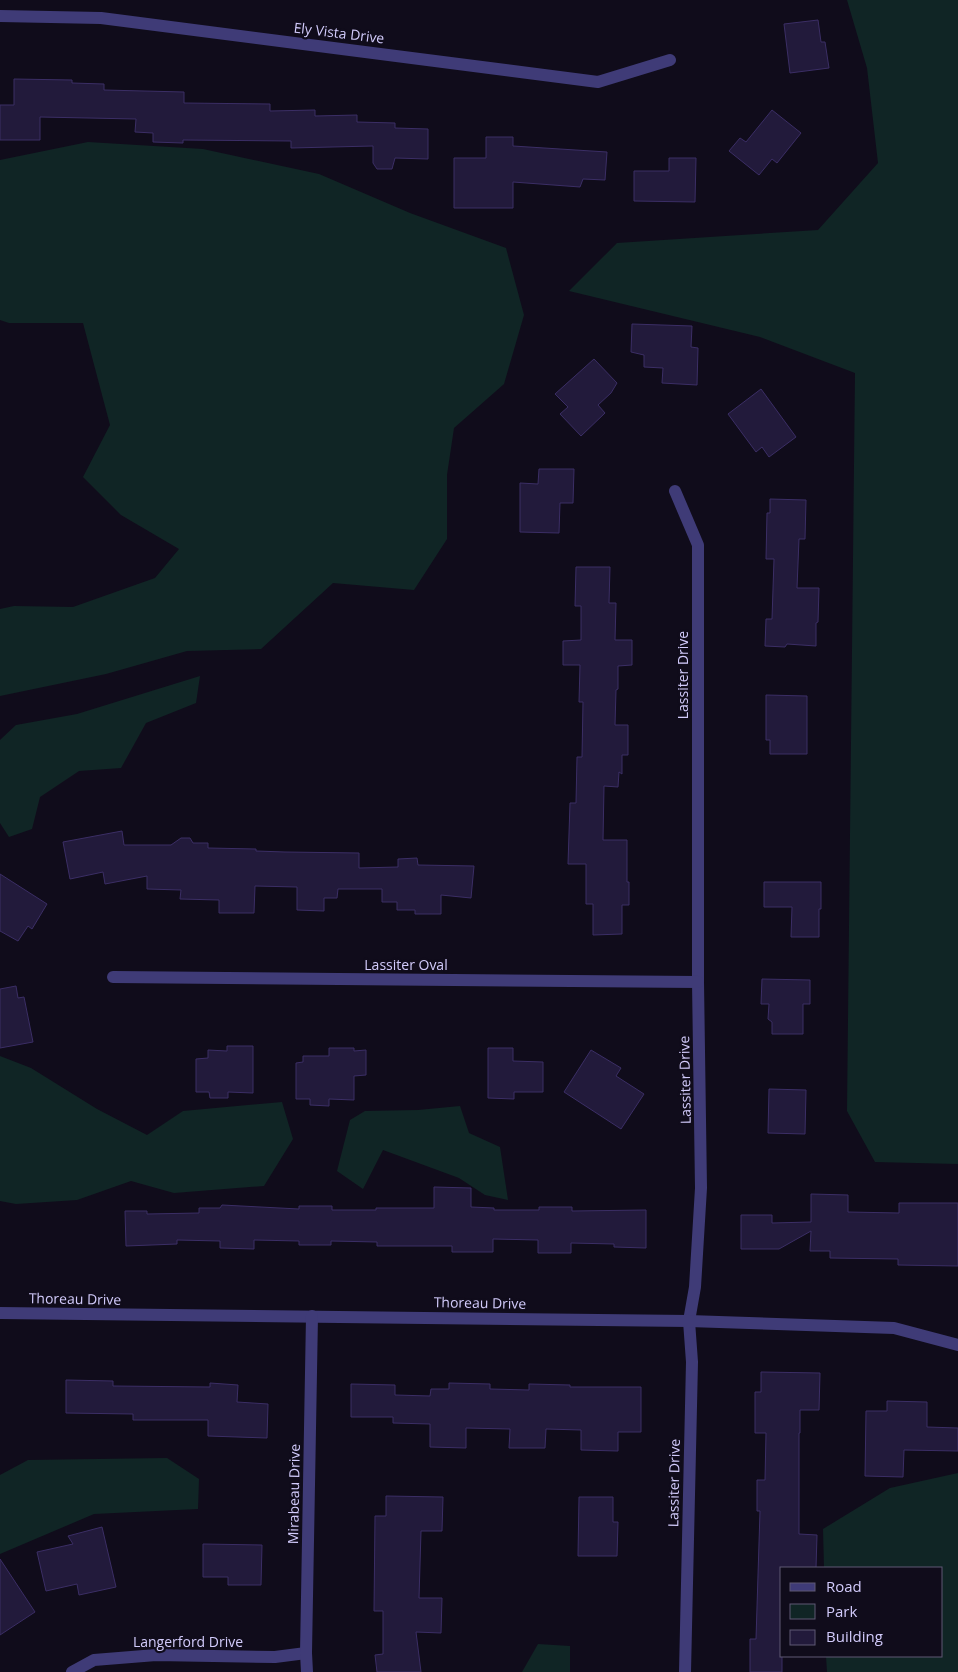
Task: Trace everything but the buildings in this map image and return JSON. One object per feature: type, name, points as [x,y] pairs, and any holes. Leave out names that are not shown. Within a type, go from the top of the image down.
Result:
[{"type":"street","name":"Ely Vista Drive","points":[[0,16],[101,18],[598,82],[670,60]]},
{"type":"street","name":"Lassiter Drive","points":[[675,491],[698,545],[698,982],[701,1188],[695,1287],[689,1321],[692,1362],[685,1672]]},
{"type":"street","name":"Lassiter Oval","points":[[113,977],[698,982]]},
{"type":"street","name":"Thoreau Drive","points":[[0,1313],[689,1321],[894,1328],[958,1346]]},
{"type":"street","name":"Mirabeau Drive","points":[[307,1672],[312,1316]]},
{"type":"street","name":"Langerford Drive","points":[[72,1672],[94,1660],[156,1655],[275,1658],[306,1653]]},
{"type":"green space","points":[[847,0],[958,0],[958,1164],[875,1162],[847,1111],[855,373],[760,337],[569,291],[617,243],[818,230],[878,163],[867,68]]},
{"type":"green space","points":[[88,142],[203,149],[319,174],[410,213],[506,248],[524,315],[504,384],[454,428],[447,475],[447,539],[414,590],[333,583],[261,649],[187,651],[106,674],[0,696],[0,609],[14,606],[73,607],[155,578],[179,549],[121,515],[83,477],[110,425],[83,323],[9,323],[0,320],[0,160]]},
{"type":"green space","points":[[200,676],[196,703],[146,723],[121,768],[79,771],[40,797],[32,829],[9,837],[0,823],[0,740],[16,725],[77,714]]},
{"type":"green space","points":[[0,1056],[31,1068],[97,1109],[147,1135],[183,1111],[282,1102],[293,1139],[264,1186],[174,1193],[131,1181],[77,1200],[16,1204],[0,1201]]},
{"type":"green space","points":[[460,1106],[469,1133],[500,1147],[508,1200],[485,1195],[459,1178],[383,1150],[363,1189],[337,1171],[350,1120],[365,1111],[418,1110]]},
{"type":"green space","points":[[167,1458],[199,1479],[198,1509],[94,1514],[0,1554],[0,1475],[28,1460]]},
{"type":"green space","points":[[958,1473],[958,1672],[827,1672],[826,1657],[943,1657],[943,1567],[824,1567],[823,1529],[890,1488]]},
{"type":"green space","points":[[538,1644],[570,1646],[570,1672],[522,1672]]}]
